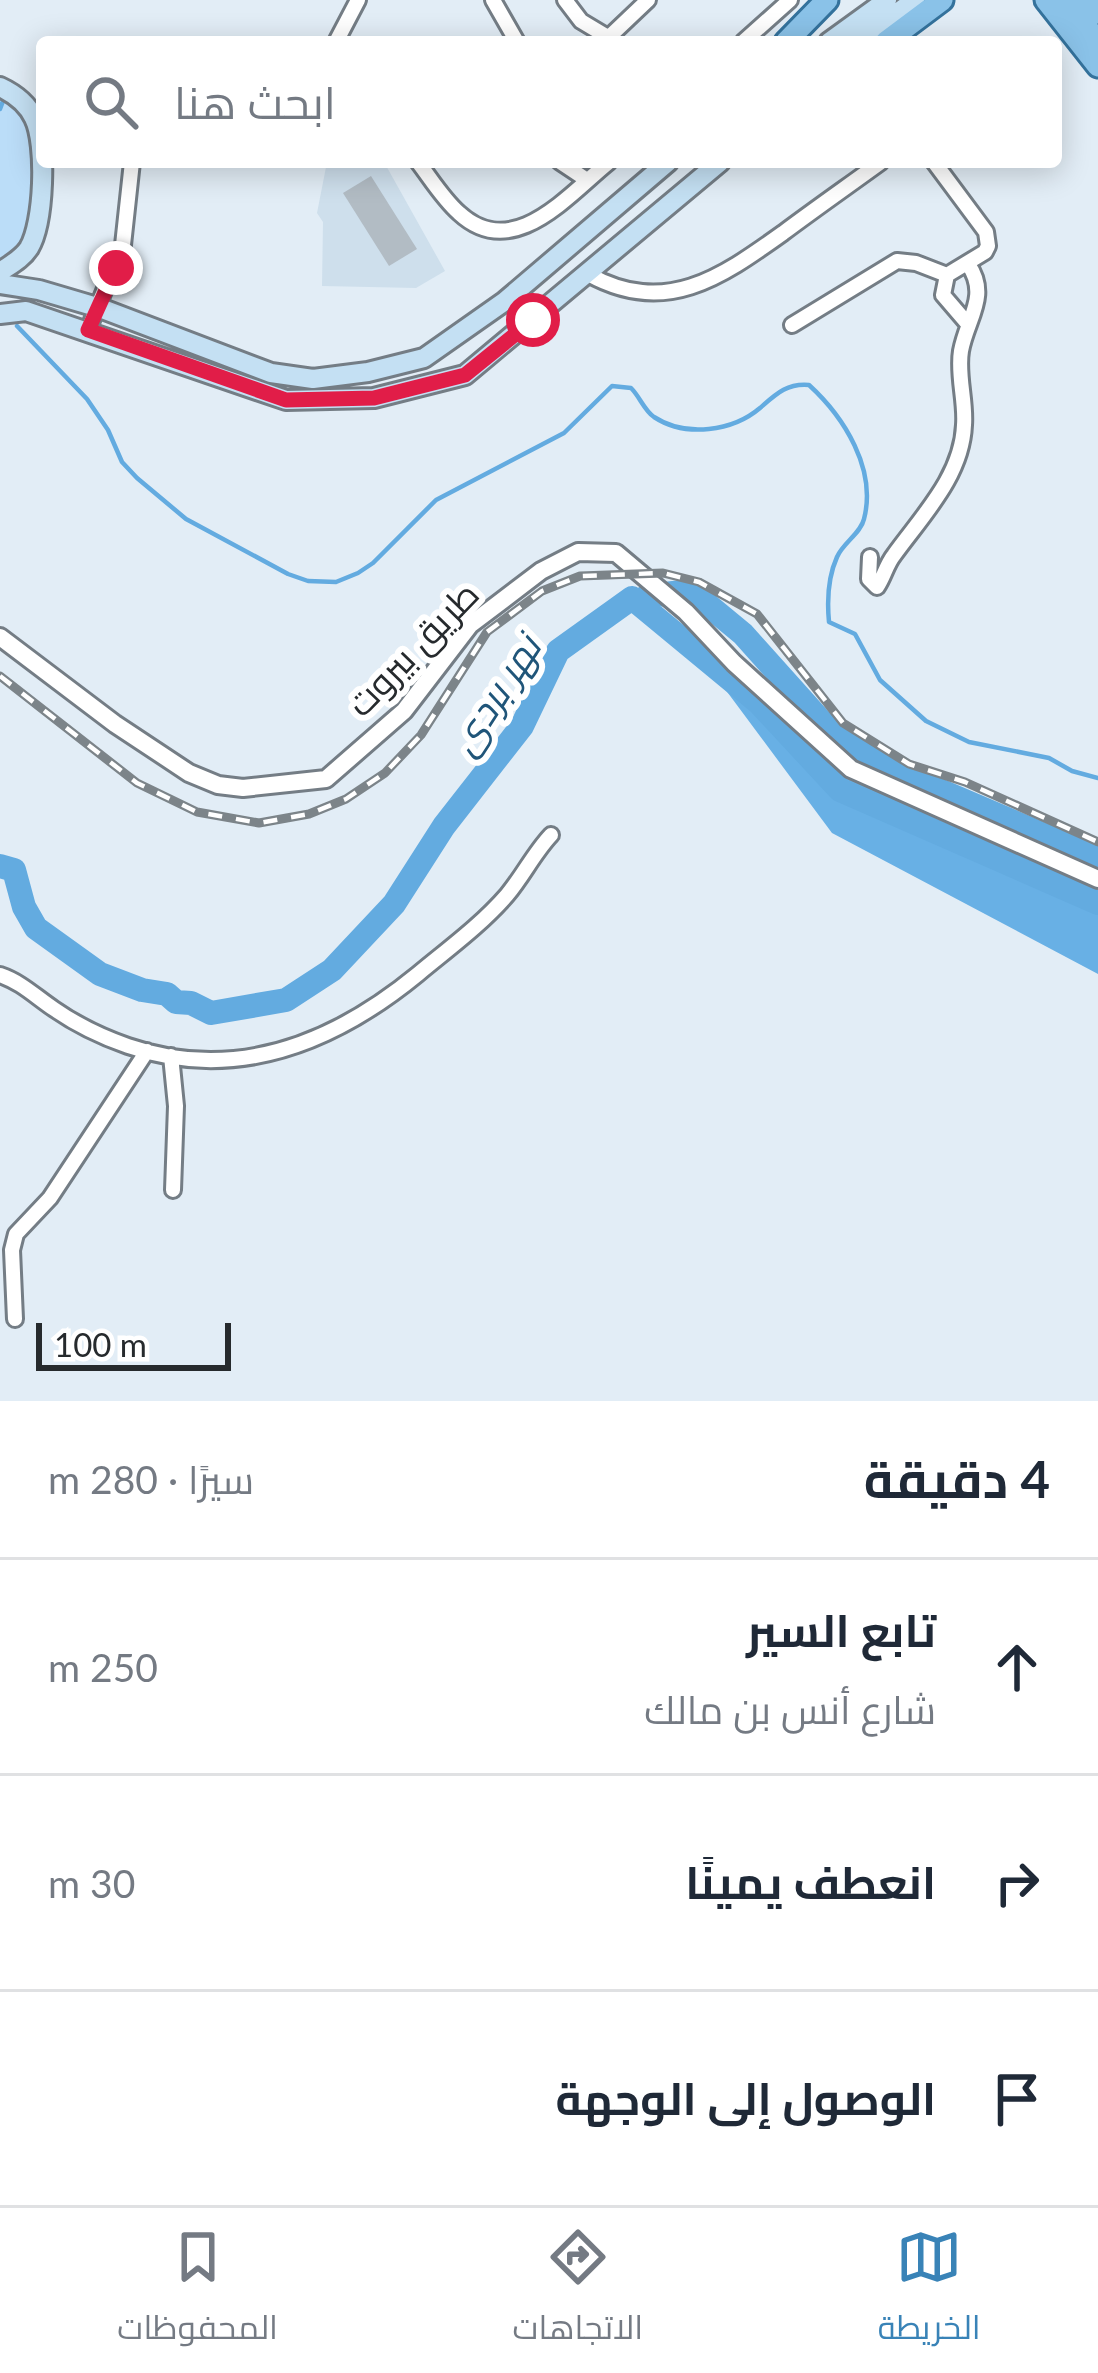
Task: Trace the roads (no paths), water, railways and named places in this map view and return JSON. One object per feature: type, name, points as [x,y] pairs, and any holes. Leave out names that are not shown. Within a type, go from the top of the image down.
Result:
[{"type":"main road","points":[[793,36],[827,0]]},
{"type":"main road","points":[[837,36],[887,0]]},
{"type":"main road","points":[[865,36],[915,0]]},
{"type":"main road","points":[[894,36],[942,0]]},
{"type":"main road","points":[[1046,0],[1098,66]]},
{"type":"main road","points":[[1069,0],[1098,44]]},
{"type":"main road","points":[[1090,0],[1098,14]]},
{"type":"main road","points":[[8,91],[36,125]]},
{"type":"main road","points":[[0,272],[28,250],[35,235],[39,168]]},
{"type":"main road","points":[[0,284],[100,308],[271,373],[313,380],[368,372],[424,358],[505,301],[661,168]]},
{"type":"main road","points":[[0,314],[26,311],[286,400],[374,398],[465,375],[713,168]]},
{"type":"street","points":[[339,36],[358,0]]},
{"type":"street","points":[[493,0],[514,36]]},
{"type":"street","points":[[565,0],[580,21],[605,36]]},
{"type":"street","points":[[616,36],[648,0]]},
{"type":"street","points":[[750,36],[790,0]]},
{"type":"street","points":[[88,330],[123,245],[131,168]]},
{"type":"street","points":[[423,168],[465,219],[496,231],[539,221],[601,168]]},
{"type":"street","points":[[569,168],[586,180]]},
{"type":"street","points":[[588,274],[619,288],[642,291],[670,292],[705,284],[872,168]]},
{"type":"street","points":[[792,325],[897,261],[946,275],[988,246],[986,232],[938,168]]},
{"type":"street","points":[[870,557],[869,579],[877,587],[954,464],[964,426],[959,362],[980,297],[968,264]]},
{"type":"street","points":[[946,275],[943,296],[968,323]]},
{"type":"street","name":"طريق بيروت","points":[[0,638],[189,773],[218,784],[257,787],[326,779],[404,711],[470,625],[578,552],[616,553],[656,584],[734,663],[851,769],[1098,879]]},
{"type":"street","points":[[0,975],[73,1021],[147,1051],[197,1063],[285,1050],[329,1032],[397,993],[454,947],[507,895],[551,835]]},
{"type":"street","points":[[15,1319],[12,1250],[16,1234],[50,1198],[147,1051]]},
{"type":"street","points":[[171,1056],[176,1106],[173,1190]]},
{"type":"waterway","points":[[0,93],[0,109]]},
{"type":"waterway","points":[[17,326],[87,399],[122,462],[137,478],[186,519],[308,581],[336,582],[358,573],[436,500],[564,433],[612,386],[631,388],[647,411],[667,424],[709,429],[749,416],[782,390],[809,385],[845,428],[866,481],[862,524],[840,552],[832,573],[829,622],[855,634],[880,680],[926,721],[969,742],[1049,758],[1098,778]]},
{"type":"waterway","points":[[647,596],[691,591],[743,634],[821,721],[892,770],[1098,858]]},
{"type":"waterway","name":"نهر بردى","points":[[0,866],[14,870],[24,907],[36,928],[100,974],[211,1013],[286,1000],[332,970],[394,904],[444,826],[522,726],[558,651],[632,598],[759,703],[840,790],[1098,903]]},
{"type":"railway","points":[[0,676],[137,783],[197,812],[259,823],[309,814],[346,799],[385,773],[421,735],[487,632],[542,591],[580,576],[663,573],[699,582],[757,614],[843,723],[909,764],[965,782],[1098,842]]}]
